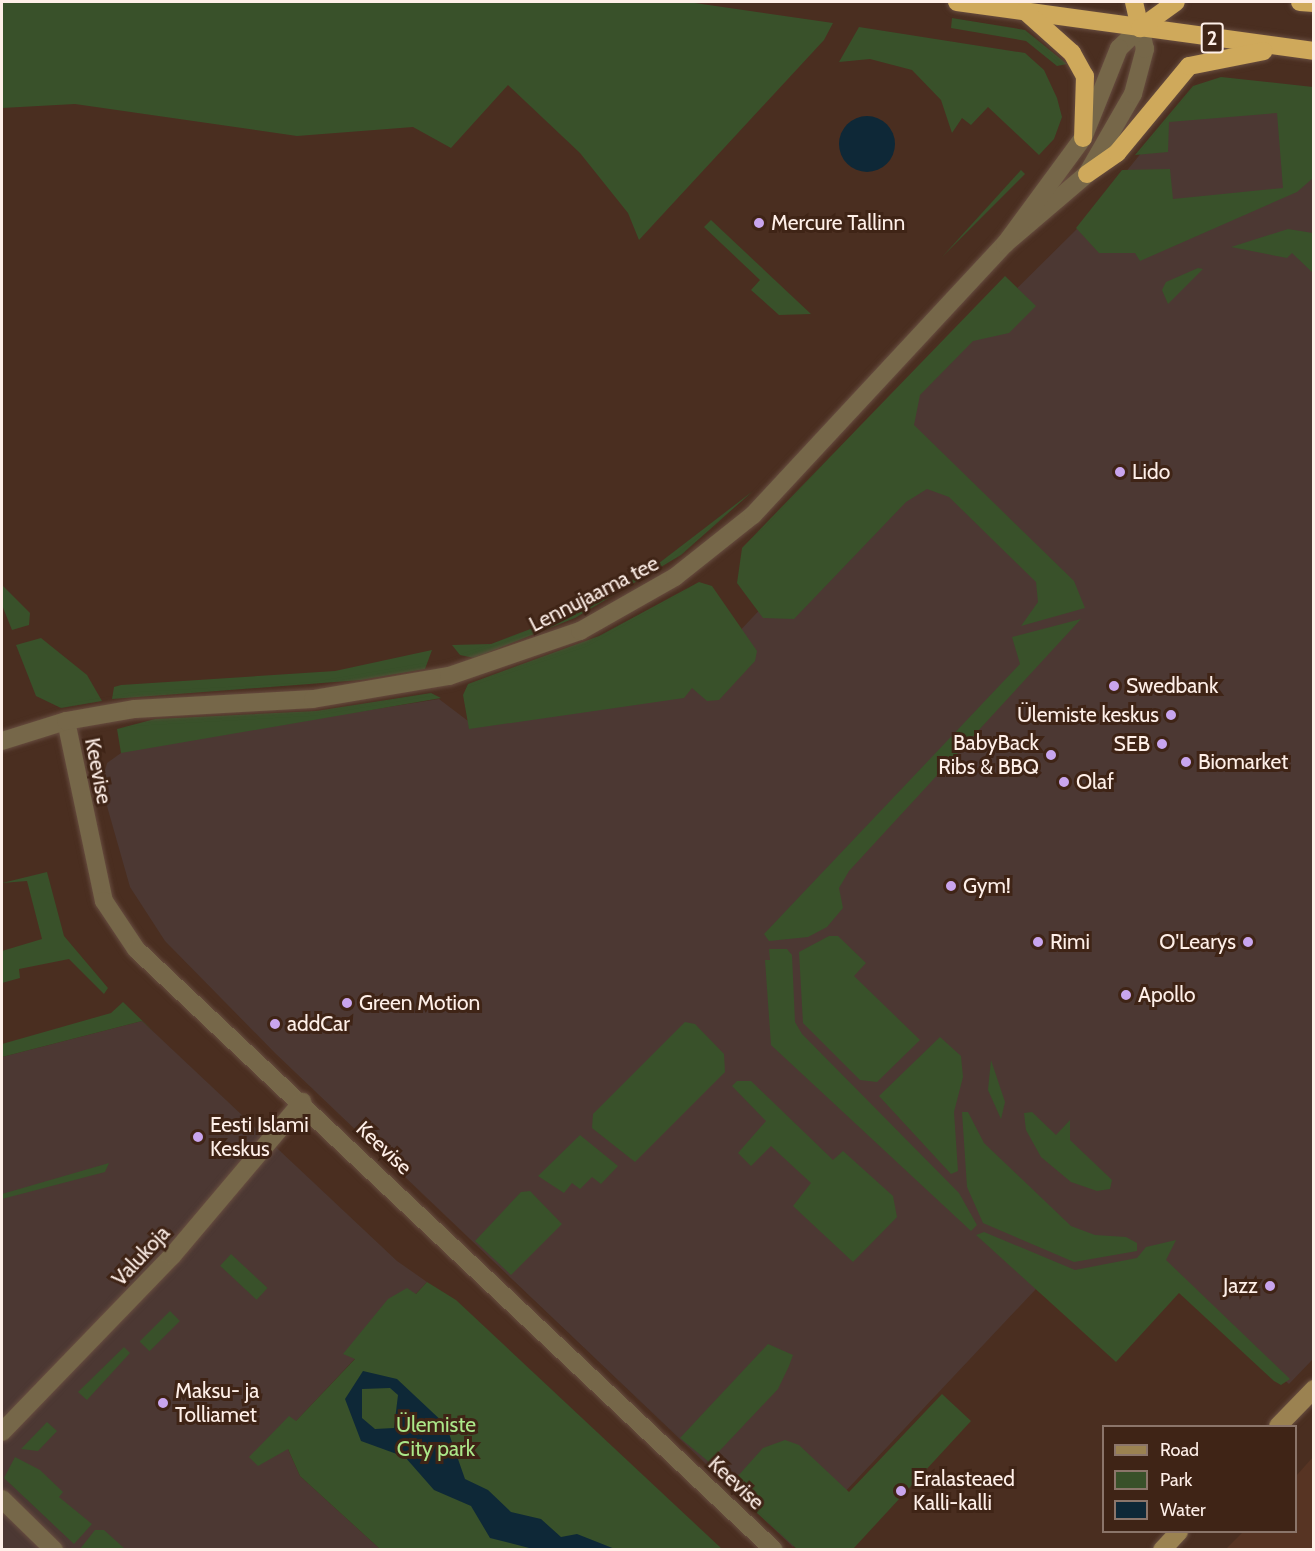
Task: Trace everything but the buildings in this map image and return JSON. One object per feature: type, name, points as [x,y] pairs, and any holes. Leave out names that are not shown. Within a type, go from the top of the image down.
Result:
[{"type":"highway","name":"2","points":[[957,2],[1314,51]]},
{"type":"highway","points":[[1134,2],[1140,28],[1176,2]]},
{"type":"highway","points":[[1300,2],[1314,3]]},
{"type":"highway","points":[[1025,11],[1072,53],[1082,69],[1087,93],[1083,138]]},
{"type":"highway","points":[[1088,174],[1117,153],[1189,66],[1284,48]]},
{"type":"main road","points":[[1279,1425],[1314,1389]]},
{"type":"main road","points":[[1162,1550],[1178,1533]]},
{"type":"street","name":"Lennujaama tee","points":[[2,741],[66,721],[175,705],[383,690],[512,658],[580,631],[675,577],[753,515],[1005,244],[1083,138],[1119,48],[1140,28]]},
{"type":"street","name":"Lennujaama tee","points":[[1005,244],[1088,174],[1133,94],[1145,49],[1140,28]]},
{"type":"street","name":"Keevise","points":[[66,721],[94,868],[121,931],[774,1550]]},
{"type":"street","name":"Valukoja","points":[[2,1432],[172,1257],[302,1102]]},
{"type":"street","points":[[2,1499],[54,1550]]},
{"type":"shaded area","points":[[1313,102],[1314,1358],[1289,1384],[1180,1289],[1105,1346],[1036,1289],[793,1547],[275,1053],[165,941],[130,887],[101,785],[107,763],[128,748],[439,699],[476,727],[680,694],[913,448],[884,420],[1088,218],[1179,107]]},
{"type":"shaded area","points":[[142,1021],[397,1261],[427,1282],[282,1436],[300,1476],[380,1549],[2,1549],[2,1057]]},
{"type":"shaded area","points":[[1313,1457],[1313,1549],[1226,1549],[1242,1533],[1297,1533],[1297,1475]]},
{"type":"green space","points":[[2,2],[688,2],[833,23],[824,40],[639,240],[628,213],[580,153],[508,85],[451,148],[413,127],[297,136],[75,104],[2,108]]},
{"type":"green space","points":[[952,18],[1025,30],[1067,64],[1057,66],[1026,41],[951,28]]},
{"type":"green space","points":[[859,27],[1025,53],[1044,70],[1057,98],[1062,117],[1054,139],[1039,155],[988,107],[971,125],[962,118],[952,133],[941,100],[912,70],[870,59],[839,62]]},
{"type":"green space","points":[[1221,77],[1313,87],[1313,178],[1297,192],[1140,261],[1135,253],[1099,253],[1076,228],[1122,170],[1170,169],[1173,199],[1283,188],[1277,113],[1169,122],[1168,152],[1135,155],[1193,86]]},
{"type":"green space","points":[[1021,170],[1025,174],[942,257]]},
{"type":"green space","points":[[711,220],[811,314],[779,315],[751,290],[760,280],[704,227]]},
{"type":"green space","points":[[1288,229],[1313,233],[1313,273],[1292,253],[1287,258],[1231,247]]},
{"type":"green space","points":[[1198,268],[1203,269],[1168,304],[1162,290],[1166,282]]},
{"type":"green space","points":[[1005,276],[1036,306],[1009,333],[973,341],[920,395],[914,425],[1074,581],[1085,608],[1021,626],[1038,602],[1036,582],[949,497],[927,489],[906,502],[794,619],[763,618],[737,583],[742,548]]},
{"type":"green space","points":[[753,491],[681,555],[575,618],[474,658],[460,655],[452,645],[491,644],[573,613],[650,570]]},
{"type":"green space","points":[[699,582],[712,586],[757,651],[755,661],[719,700],[707,701],[692,688],[684,698],[469,729],[463,695],[468,684],[599,636]]},
{"type":"green space","points":[[2,585],[30,613],[29,625],[12,630],[2,605]]},
{"type":"green space","points":[[1081,619],[849,871],[839,888],[843,908],[827,927],[808,937],[769,941],[764,934],[1020,664],[1012,637]]},
{"type":"green space","points":[[41,638],[87,675],[102,701],[61,708],[36,696],[16,645]]},
{"type":"green space","points":[[432,650],[425,669],[361,680],[112,699],[114,687],[121,685],[335,671]]},
{"type":"green space","points":[[431,693],[441,698],[121,753],[117,729],[155,719],[316,711]]},
{"type":"green space","points":[[47,872],[64,936],[108,988],[104,994],[69,959],[19,969],[20,978],[2,983],[2,951],[42,939],[27,881],[2,883]]},
{"type":"green space","points":[[829,936],[838,936],[866,963],[854,976],[920,1040],[877,1082],[860,1080],[803,1023],[799,952]]},
{"type":"green space","points":[[769,949],[787,949],[792,955],[795,1022],[802,1034],[959,1193],[977,1225],[971,1231],[771,1045],[765,960],[770,960]]},
{"type":"green space","points":[[123,1002],[155,1033],[142,1021],[2,1057],[2,1044],[111,1013]]},
{"type":"green space","points":[[685,1022],[695,1024],[724,1054],[725,1072],[635,1162],[592,1128],[593,1114]]},
{"type":"green space","points":[[940,1037],[961,1056],[963,1077],[954,1112],[958,1171],[951,1174],[879,1096]]},
{"type":"green space","points":[[991,1060],[1005,1102],[1001,1119],[988,1090]]},
{"type":"green space","points":[[737,1081],[751,1081],[833,1160],[843,1151],[893,1196],[897,1217],[853,1262],[793,1206],[811,1183],[771,1146],[751,1166],[738,1153],[766,1121],[732,1086]]},
{"type":"green space","points":[[962,1112],[968,1112],[984,1143],[1071,1226],[1095,1235],[1126,1237],[1137,1243],[1137,1251],[1074,1262],[983,1223],[967,1187]]},
{"type":"green space","points":[[1032,1112],[1056,1135],[1070,1120],[1070,1140],[1112,1180],[1110,1189],[1097,1191],[1071,1182],[1041,1157],[1026,1130],[1024,1113]]},
{"type":"green space","points":[[580,1135],[618,1166],[601,1184],[592,1177],[580,1189],[572,1183],[564,1193],[538,1176]]},
{"type":"green space","points":[[109,1163],[105,1172],[2,1199],[2,1194]]},
{"type":"green space","points":[[530,1191],[562,1224],[511,1275],[475,1241],[521,1192]]},
{"type":"green space","points":[[984,1232],[1075,1270],[1137,1258],[1146,1247],[1176,1240],[1166,1260],[1290,1379],[1281,1385],[1274,1381],[1179,1293],[1116,1362],[976,1235]]},
{"type":"green space","points":[[231,1254],[268,1288],[257,1300],[220,1266]]},
{"type":"green space","name":"Ülemiste City park","points":[[427,1282],[456,1300],[722,1549],[380,1549],[300,1476],[288,1449],[258,1466],[249,1457],[289,1416],[296,1421],[355,1359],[343,1354],[388,1299],[407,1288],[416,1294]]},
{"type":"green space","points":[[170,1311],[180,1321],[149,1351],[140,1341]]},
{"type":"green space","points":[[768,1344],[793,1355],[778,1389],[709,1462],[680,1438]]},
{"type":"green space","points":[[124,1347],[130,1353],[87,1400],[78,1392]]},
{"type":"green space","points":[[942,1394],[971,1421],[853,1549],[797,1549],[728,1487],[763,1448],[785,1440],[799,1445],[849,1492]]},
{"type":"green space","points":[[47,1422],[57,1431],[38,1451],[21,1449]]},
{"type":"green space","points":[[15,1457],[40,1470],[63,1492],[59,1497],[92,1524],[74,1544],[4,1478]]},
{"type":"green space","points":[[95,1530],[104,1530],[125,1549],[80,1549]]},
{"type":"water","points":[[867,116],[878,118],[887,124],[893,133],[895,144],[893,155],[887,164],[878,170],[867,172],[856,170],[847,164],[841,155],[839,144],[841,133],[847,124],[856,118]]},
{"type":"water","points":[[363,1371],[397,1379],[446,1425],[465,1479],[488,1490],[511,1512],[541,1519],[561,1537],[577,1534],[615,1549],[533,1549],[490,1538],[471,1506],[434,1490],[405,1457],[361,1441],[345,1399]],"holes":[[[390,1388],[398,1395],[394,1428],[375,1429],[362,1418],[362,1389]]]},
{"type":"place","name":"Mercure Tallinn","points":[[759,223]]},
{"type":"place","name":"Lido","points":[[1120,472]]},
{"type":"place","name":"Swedbank","points":[[1114,686]]},
{"type":"place","name":"Ülemiste keskus","points":[[1171,715]]},
{"type":"place","name":"SEB","points":[[1162,744]]},
{"type":"place","name":"BabyBack Ribs & BBQ","points":[[1051,755]]},
{"type":"place","name":"Biomarket","points":[[1186,762]]},
{"type":"place","name":"Olaf","points":[[1064,782]]},
{"type":"place","name":"Gym!","points":[[951,886]]},
{"type":"place","name":"Rimi","points":[[1038,942]]},
{"type":"place","name":"O'Learys","points":[[1248,942]]},
{"type":"place","name":"Apollo","points":[[1126,995]]},
{"type":"place","name":"Green Motion","points":[[347,1003]]},
{"type":"place","name":"addCar","points":[[275,1024]]},
{"type":"place","name":"Eesti Islami Keskus","points":[[198,1137]]},
{"type":"place","name":"Jazz","points":[[1270,1286]]},
{"type":"place","name":"Maksu- ja Tolliamet","points":[[163,1403]]},
{"type":"place","name":"Eralasteaed Kalli-kalli","points":[[901,1491]]}]
